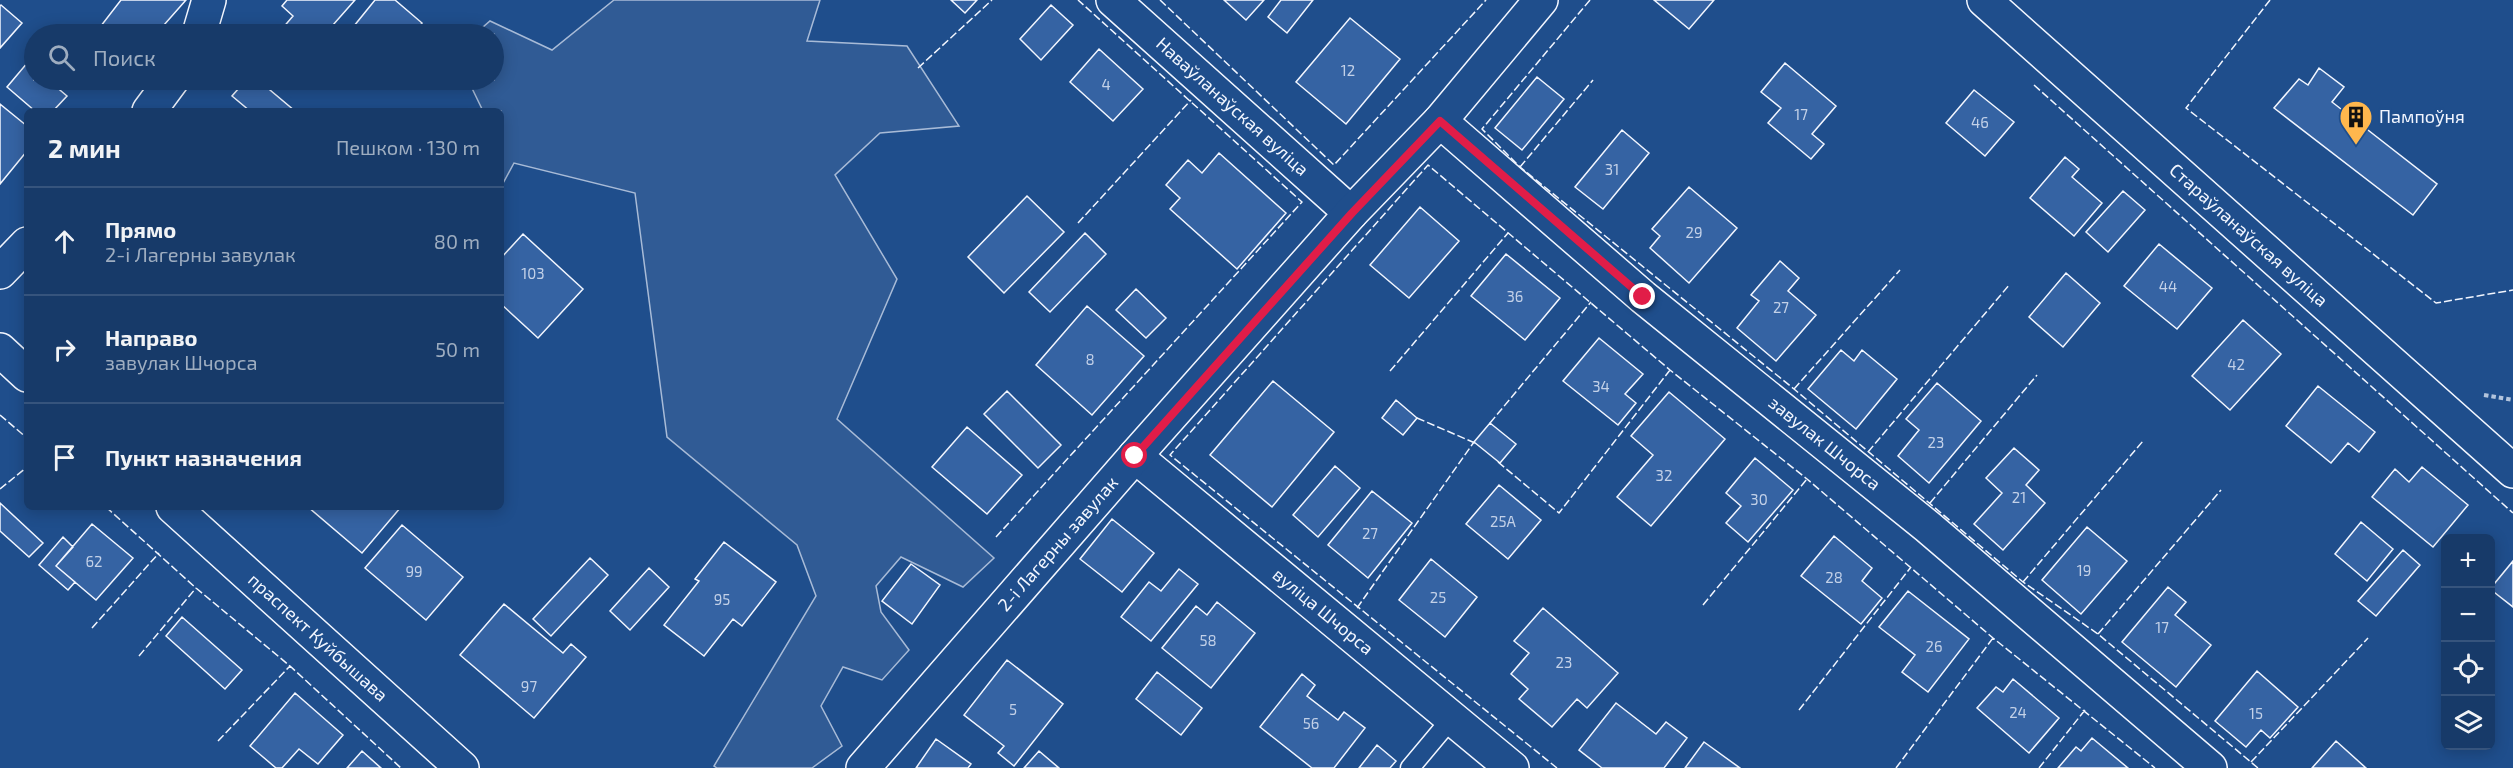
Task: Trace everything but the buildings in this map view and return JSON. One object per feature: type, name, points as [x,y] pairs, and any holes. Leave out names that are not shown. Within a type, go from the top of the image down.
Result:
[{"type":"street","points":[[202,24],[209,0]]},
{"type":"street","name":"Наваўланаўская вуліца","points":[[1113,0],[1352,213]]},
{"type":"street","name":"2-і Лагерны завулак","points":[[863,768],[1135,456],[1352,213],[1440,121],[1541,0]]},
{"type":"street","name":"Стараўланаўская вуліца","points":[[1984,0],[2513,471]]},
{"type":"street","points":[[151,108],[165,90]]},
{"type":"street","name":"завулак Шчорса","points":[[1440,121],[1643,297],[1928,527],[2210,768]]},
{"type":"street","points":[[0,272],[24,247]]},
{"type":"street","points":[[0,351],[24,372]]},
{"type":"street","name":"вуліца Шчорса","points":[[1135,456],[1512,768]]},
{"type":"street","name":"праспект Куйбышава","points":[[176,510],[462,768]]},
{"type":"lane","points":[[1410,768],[1451,719]]},
{"type":"shaded area","points":[[614,0],[820,0],[807,41],[907,46],[959,126],[880,133],[835,175],[897,279],[837,419],[994,558],[963,587],[901,557],[876,586],[881,612],[909,650],[882,680],[843,667],[821,706],[842,746],[812,768],[717,768],[714,766],[816,596],[797,545],[667,437],[635,193],[514,163],[504,181],[504,108],[482,108],[473,90],[504,90],[504,28],[552,50]]},
{"type":"fence","points":[[918,68],[992,0]]},
{"type":"fence","points":[[996,537],[1302,202],[1078,0]]},
{"type":"fence","points":[[1160,0],[1334,165],[1486,0]]},
{"type":"fence","points":[[1590,0],[1482,129],[1520,167],[1794,389],[2023,582],[2098,634],[2258,768]]},
{"type":"fence","points":[[2270,0],[2186,108],[2436,303],[2513,290]]},
{"type":"fence","points":[[1520,167],[1593,80]]},
{"type":"fence","points":[[2034,85],[2513,513]]},
{"type":"fence","points":[[1078,223],[1191,100]]},
{"type":"fence","points":[[1557,768],[1170,455],[1428,165],[1670,370],[1807,479],[1993,638],[2155,768]]},
{"type":"fence","points":[[1390,371],[1508,233]]},
{"type":"fence","points":[[1794,389],[1900,270]]},
{"type":"fence","points":[[1868,452],[2010,284]]},
{"type":"fence","points":[[1490,423],[1591,302]]},
{"type":"fence","points":[[1498,462],[1559,513],[1670,370]]},
{"type":"fence","points":[[1930,503],[2037,375]]},
{"type":"fence","points":[[0,415],[24,435]]},
{"type":"fence","points":[[1417,418],[1475,443]]},
{"type":"fence","points":[[2023,582],[2143,441]]},
{"type":"fence","points":[[1357,608],[1474,442]]},
{"type":"fence","points":[[0,489],[24,469]]},
{"type":"fence","points":[[1703,605],[1807,479]]},
{"type":"fence","points":[[2098,634],[2221,490]]},
{"type":"fence","points":[[109,510],[196,588],[290,666],[401,768]]},
{"type":"fence","points":[[92,628],[159,553]]},
{"type":"fence","points":[[1799,710],[1911,567]]},
{"type":"fence","points":[[139,656],[196,588]]},
{"type":"fence","points":[[1896,768],[1993,638]]},
{"type":"fence","points":[[2251,762],[2368,638]]},
{"type":"fence","points":[[218,741],[290,666]]},
{"type":"fence","points":[[2039,768],[2085,710]]},
{"type":"place","name":"Пампоўня","points":[[2356,146]]},
{"type":"route","points":[[1135,456],[1352,213],[1440,121],[1643,297]]}]
